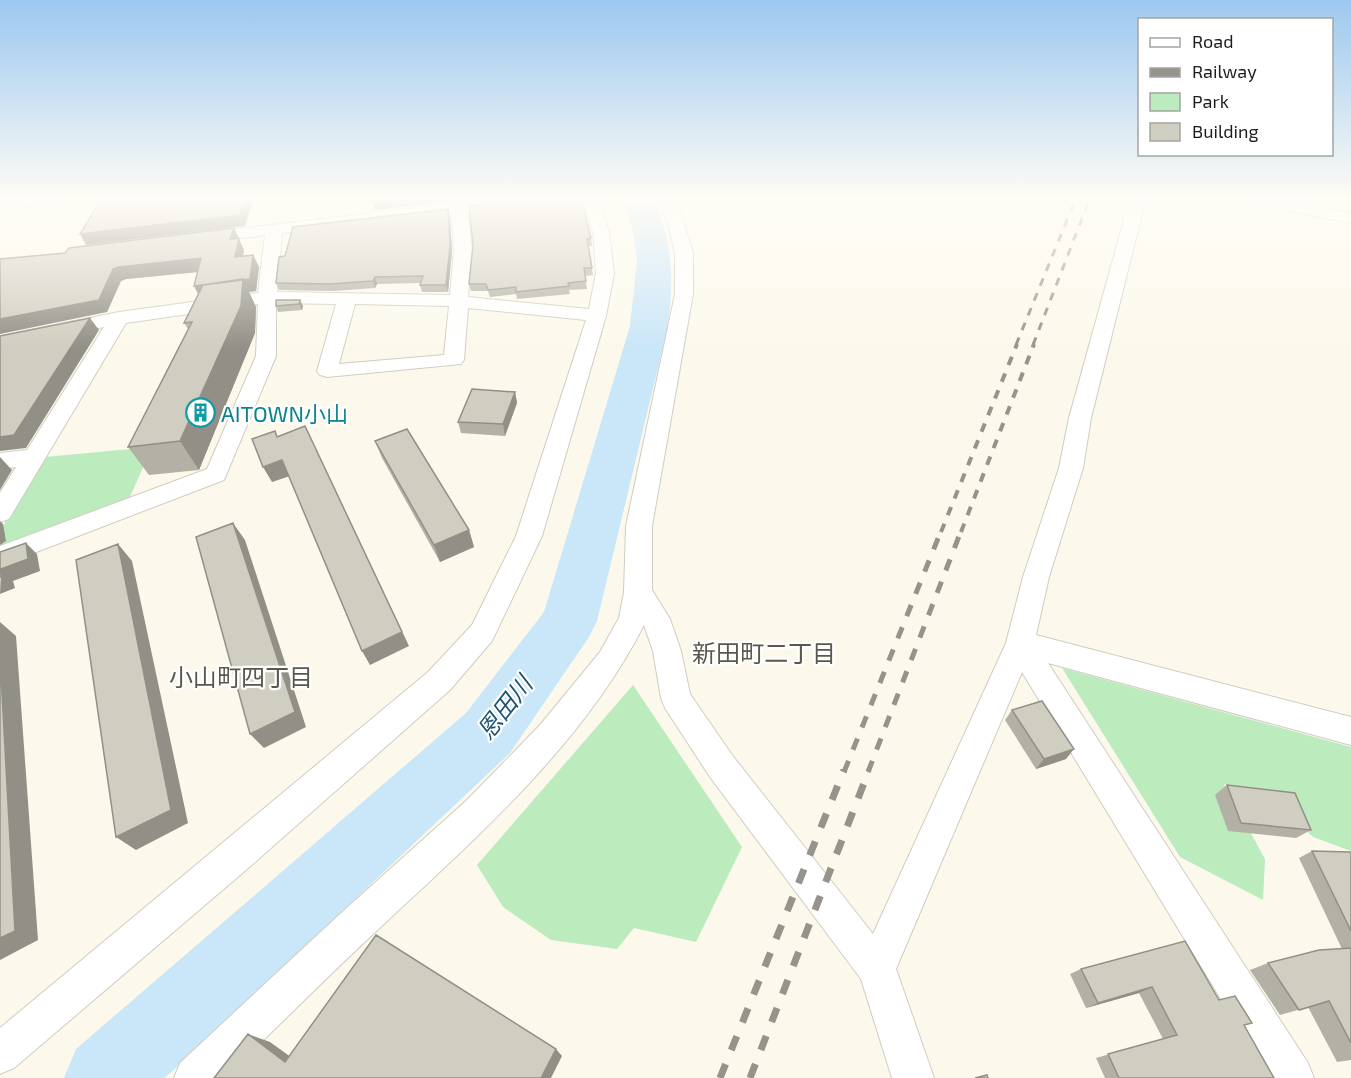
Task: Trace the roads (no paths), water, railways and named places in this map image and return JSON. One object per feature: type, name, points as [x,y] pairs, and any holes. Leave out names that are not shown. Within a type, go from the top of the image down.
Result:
[{"type":"street","points":[[0,556],[216,474],[266,357],[267,297],[272,248]]},
{"type":"street","points":[[347,298],[327,371],[454,360],[463,248]]},
{"type":"street","points":[[0,1054],[225,866],[439,681],[482,633],[529,537],[597,316],[604,273],[602,248]]},
{"type":"street","points":[[195,1078],[352,928],[479,812],[551,735],[610,661],[633,620],[638,592],[639,526],[684,294],[683,248]]},
{"type":"street","points":[[877,969],[1020,643],[1036,577],[1071,468],[1080,418],[1126,248]]},
{"type":"street","points":[[0,342],[119,318],[267,297],[459,301],[597,316]]},
{"type":"street","points":[[0,513],[119,318]]},
{"type":"street","points":[[0,461],[34,457]]},
{"type":"street","points":[[638,592],[656,619],[660,630],[667,651],[676,698],[721,766],[877,969],[913,1078]]},
{"type":"street","points":[[1020,643],[1351,731]]},
{"type":"street","points":[[1020,643],[1293,1078]]},
{"type":"waterway","name":"恩田川","points":[[105,1078],[488,733],[569,621],[649,326],[655,276],[653,248]]},
{"type":"railway","points":[[1016,345],[1055,248]]},
{"type":"railway","points":[[1033,345],[1070,248]]},
{"type":"railway","points":[[941,532],[1017,344]]},
{"type":"railway","points":[[961,532],[1034,344]]},
{"type":"railway","points":[[844,772],[941,531]]},
{"type":"railway","points":[[868,772],[961,531]]},
{"type":"railway","points":[[720,1078],[844,770]]},
{"type":"railway","points":[[750,1078],[869,770]]},
{"type":"place","name":"AITOWN小山","points":[[200,413]]},
{"type":"district","name":"新田町二丁目","points":[[764,652]]},
{"type":"district","name":"小山町四丁目","points":[[241,676]]}]
